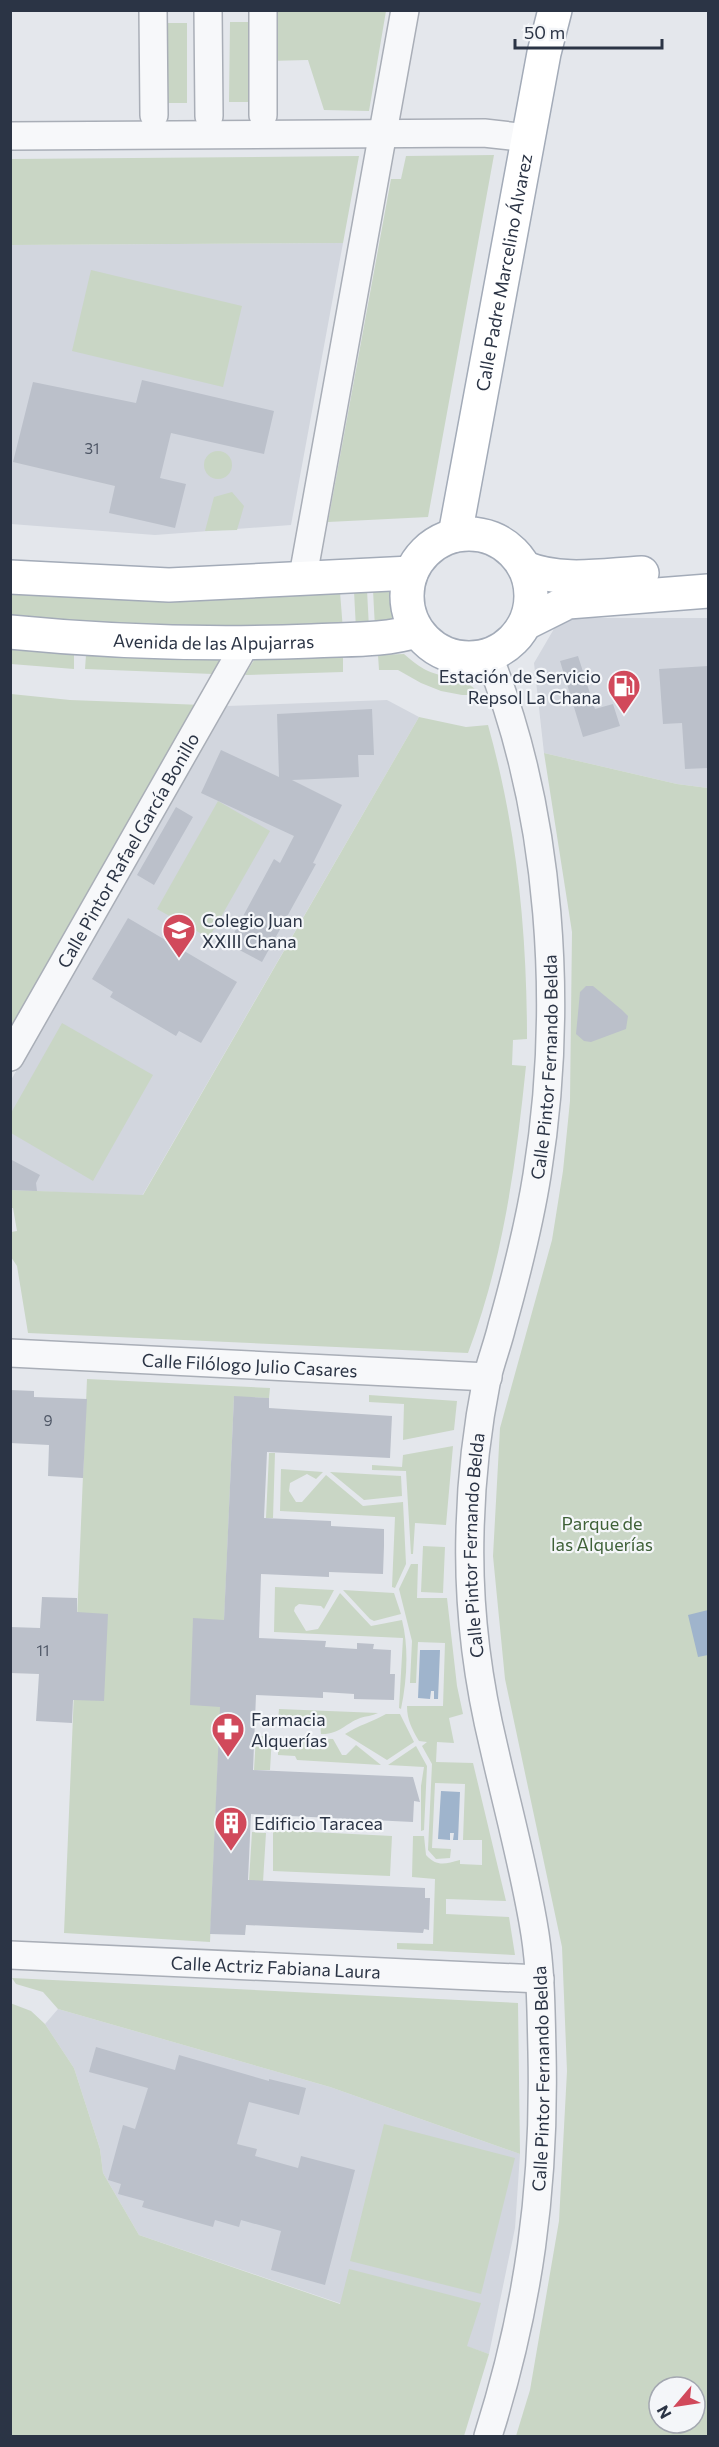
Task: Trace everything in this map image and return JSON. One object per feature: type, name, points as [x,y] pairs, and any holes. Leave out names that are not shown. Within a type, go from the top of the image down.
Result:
[{"type":"main road","name":"Calle Padre Marcelino Álvarez","points":[[454,535],[544,53],[555,10]]},
{"type":"main road","points":[[475,533],[492,538],[510,548],[525,568],[532,594],[526,623],[521,633],[508,647],[489,657],[469,660],[448,656],[431,647],[416,631],[408,610],[406,590],[411,573],[420,557],[432,545],[454,535],[475,533]]},
{"type":"main road","points":[[525,568],[544,576],[572,577],[708,569]]},
{"type":"main road","points":[[10,577],[169,585],[411,573]]},
{"type":"main road","points":[[526,623],[568,602],[708,591]]},
{"type":"main road","name":"Avenida de las Alpujarras","points":[[10,632],[81,639],[246,643],[371,638],[405,635],[416,631]]},
{"type":"street","points":[[153,10],[154,116]]},
{"type":"street","points":[[208,10],[209,116]]},
{"type":"street","points":[[263,10],[263,115]]},
{"type":"street","points":[[305,579],[305,565],[405,10]]},
{"type":"street","points":[[10,136],[484,133],[528,138]]},
{"type":"street","name":"Calle Pintor Rafael García Bonillo","points":[[10,1057],[246,643]]},
{"type":"street","name":"Calle Pintor Fernando Belda","points":[[488,2436],[504,2387],[525,2299],[536,2219],[543,2107],[540,1979],[535,1935],[523,1864],[492,1743],[472,1620],[470,1532],[475,1453],[488,1377],[519,1263],[537,1176],[547,1095],[550,1021],[548,938],[540,859],[525,773],[503,693],[489,657]]},
{"type":"street","name":"Calle Filólogo Julio Casares","points":[[10,1353],[488,1377]]},
{"type":"street","name":"Calle Actriz Fabiana Laura","points":[[10,1955],[540,1979]]},
{"type":"shaded area","points":[[343,243],[291,525],[155,535],[11,524],[10,245]]},
{"type":"shaded area","name":"Estación de Servicio Repsol La Chana","points":[[565,618],[708,618],[708,788],[677,784],[544,753],[534,663],[558,622]]},
{"type":"shaded area","name":"Colegio Juan XXIII Chana","points":[[387,700],[419,717],[142,1196],[11,1190],[11,1080],[227,706]]},
{"type":"shaded area","points":[[58,2009],[330,2087],[520,2154],[515,2228],[489,2354],[139,2235],[103,2173],[100,2149],[74,2068],[45,2024]]},
{"type":"green space","points":[[268,11],[386,11],[369,111],[324,110],[308,60],[268,61]]},
{"type":"green space","points":[[230,22],[250,22],[250,102],[229,102]]},
{"type":"green space","points":[[167,23],[187,23],[187,103],[167,103]]},
{"type":"green space","points":[[494,155],[428,517],[328,522],[391,179],[401,179],[406,156]]},
{"type":"green space","points":[[359,156],[343,243],[11,245],[11,159]]},
{"type":"green space","points":[[91,270],[242,306],[223,387],[72,351]]},
{"type":"green space","points":[[218,451],[228,455],[232,465],[228,475],[218,479],[208,475],[204,465],[208,455]]},
{"type":"green space","points":[[232,492],[244,506],[237,530],[205,531],[214,497]]},
{"type":"green space","points":[[10,589],[340,592],[343,630],[11,622]]},
{"type":"green space","points":[[393,589],[395,628],[375,628],[373,590]]},
{"type":"green space","points":[[367,590],[369,628],[356,629],[354,591]]},
{"type":"green space","points":[[10,649],[74,655],[74,669],[11,664]]},
{"type":"green space","points":[[404,654],[430,672],[470,685],[479,695],[441,691],[398,670],[379,670],[378,655]]},
{"type":"green space","points":[[86,655],[225,658],[213,674],[85,669]]},
{"type":"green space","points":[[343,656],[343,672],[245,675],[254,660]]},
{"type":"green space","points":[[11,694],[70,700],[203,705],[11,1041]]},
{"type":"green space","points":[[419,717],[466,727],[488,725],[513,842],[522,920],[527,1039],[513,1040],[512,1065],[526,1066],[518,1139],[499,1247],[468,1353],[28,1333],[17,1266],[11,1257],[11,1232],[17,1231],[13,1208],[11,1208],[11,1190],[143,1195]]},
{"type":"green space","name":"Parque de las Alquerías","points":[[544,753],[677,784],[708,788],[708,2436],[516,2436],[530,2390],[559,2221],[567,2071],[562,1947],[505,1679],[493,1556],[500,1428],[552,1240],[563,1171],[570,1101],[572,932]]},
{"type":"green space","points":[[218,801],[270,831],[209,938],[157,909]]},
{"type":"green space","points":[[62,1023],[153,1075],[93,1181],[11,1133],[11,1113]]},
{"type":"green space","points":[[87,1379],[270,1388],[269,1398],[234,1397],[210,1942],[64,1933]]},
{"type":"green space","points":[[369,1395],[457,1401],[454,1430],[403,1440],[404,1404],[369,1402]]},
{"type":"green space","points":[[453,1446],[446,1525],[415,1523],[413,1554],[411,1554],[406,1471],[372,1470],[372,1465],[402,1467],[403,1455]]},
{"type":"green space","points":[[269,1453],[275,1453],[273,1518],[266,1518]]},
{"type":"green space","points":[[281,1469],[323,1472],[316,1479],[307,1474],[290,1483],[289,1491],[296,1502],[302,1502],[326,1475],[363,1506],[403,1502],[406,1564],[395,1588],[392,1587],[395,1517],[280,1511]]},
{"type":"green space","points":[[330,1472],[401,1476],[402,1496],[364,1500]]},
{"type":"green space","points":[[423,1546],[445,1547],[443,1593],[421,1592]]},
{"type":"green space","points":[[411,1564],[418,1564],[417,1598],[447,1598],[457,1686],[463,1714],[449,1718],[454,1743],[437,1742],[436,1762],[473,1763],[506,1901],[446,1899],[446,1914],[509,1917],[515,1955],[397,1949],[397,1943],[433,1944],[435,1879],[412,1877],[413,1836],[424,1836],[426,1855],[438,1863],[460,1860],[460,1864],[482,1865],[482,1840],[463,1840],[465,1784],[435,1783],[432,1848],[451,1849],[450,1858],[436,1859],[428,1850],[432,1764],[422,1746],[427,1742],[419,1741],[412,1728],[407,1706],[443,1706],[445,1643],[418,1642],[416,1683],[410,1683],[412,1641],[399,1589]]},
{"type":"green space","points":[[275,1587],[334,1590],[324,1609],[321,1606],[299,1604],[295,1607],[294,1611],[306,1631],[318,1629],[340,1593],[371,1626],[402,1620],[406,1642],[406,1664],[401,1709],[399,1708],[403,1638],[274,1632]]},
{"type":"green space","points":[[343,1590],[394,1593],[401,1614],[374,1621]]},
{"type":"green space","points":[[279,1709],[378,1713],[360,1718],[332,1733],[321,1734],[320,1723],[278,1722]]},
{"type":"green space","points":[[386,1714],[400,1714],[414,1742],[387,1760],[345,1734]]},
{"type":"green space","points":[[256,1736],[272,1736],[270,1770],[254,1770]]},
{"type":"green space","points":[[278,1737],[333,1739],[342,1755],[346,1755],[356,1745],[381,1765],[297,1760],[295,1756],[278,1755]]},
{"type":"green space","points":[[416,1746],[427,1766],[424,1830],[421,1831],[421,1786],[424,1767],[388,1765]]},
{"type":"green space","points":[[273,1830],[392,1836],[390,1876],[273,1871]]},
{"type":"green space","points":[[252,1832],[266,1833],[263,1882],[249,1881]]},
{"type":"green space","points":[[12,1978],[518,2003],[520,2154],[330,2087],[58,2009],[43,1992],[16,1984]]},
{"type":"green space","points":[[10,2003],[31,2011],[45,2024],[74,2068],[100,2149],[103,2173],[139,2235],[340,2304],[349,2269],[481,2303],[467,2346],[489,2354],[464,2436],[11,2436]]},
{"type":"green space","points":[[384,2124],[515,2158],[481,2294],[350,2261]]},
{"type":"water","points":[[708,1610],[708,1655],[698,1657],[688,1615]]},
{"type":"water","points":[[420,1650],[440,1650],[438,1699],[434,1699],[434,1691],[431,1691],[430,1699],[418,1698]]},
{"type":"water","points":[[441,1791],[460,1792],[458,1840],[453,1840],[454,1833],[450,1833],[450,1840],[438,1839]]},
{"type":"building","points":[[142,380],[274,411],[264,454],[171,433],[160,478],[186,484],[175,528],[109,513],[115,486],[13,462],[33,382],[136,403]]},
{"type":"building","points":[[578,656],[595,709],[613,704],[620,726],[583,737],[560,661]]},
{"type":"building","points":[[708,666],[708,768],[685,769],[682,723],[663,724],[659,669]]},
{"type":"building","points":[[372,709],[374,755],[358,755],[359,777],[292,780],[342,805],[313,863],[316,864],[262,962],[228,944],[274,859],[280,863],[294,836],[201,793],[221,750],[279,777],[277,714]]},
{"type":"building","points":[[176,807],[193,817],[154,885],[137,875]]},
{"type":"building","points":[[128,918],[237,982],[201,1043],[179,1031],[176,1036],[110,997],[113,992],[92,979]]},
{"type":"building","points":[[586,986],[593,986],[628,1016],[626,1029],[591,1042],[584,1041],[576,1034],[580,992]]},
{"type":"building","points":[[10,1159],[40,1175],[36,1183],[37,1191],[10,1190]]},
{"type":"building","points":[[10,1390],[34,1391],[34,1397],[87,1399],[83,1478],[48,1476],[49,1445],[10,1443]]},
{"type":"building","points":[[234,1396],[269,1398],[269,1408],[392,1416],[390,1458],[267,1452],[264,1518],[331,1521],[331,1526],[384,1529],[383,1574],[329,1572],[329,1577],[261,1574],[259,1638],[326,1641],[325,1647],[357,1649],[357,1643],[374,1644],[373,1649],[391,1650],[390,1674],[395,1674],[394,1700],[354,1699],[354,1694],[323,1692],[323,1698],[256,1695],[253,1770],[413,1777],[420,1802],[414,1801],[413,1822],[251,1814],[248,1880],[425,1888],[425,1898],[430,1898],[429,1930],[424,1929],[423,1933],[246,1925],[245,1935],[210,1934],[220,1707],[190,1705],[193,1618],[224,1620]]},
{"type":"building","points":[[42,1597],[77,1598],[77,1612],[108,1614],[104,1701],[73,1700],[72,1723],[36,1721],[39,1674],[10,1673],[10,1627],[40,1628]]},
{"type":"building","points":[[96,2047],[175,2070],[179,2055],[269,2081],[269,2079],[306,2088],[299,2115],[249,2102],[237,2144],[257,2149],[255,2156],[298,2168],[301,2156],[355,2170],[325,2285],[271,2270],[281,2231],[241,2220],[239,2227],[215,2220],[213,2227],[142,2207],[144,2201],[118,2194],[121,2184],[108,2180],[123,2125],[135,2129],[148,2088],[89,2072]]},
{"type":"place","name":"Estación de Servicio Repsol La Chana","points":[[624,715]]},
{"type":"place","name":"Colegio Juan XXIII Chana","points":[[179,959]]},
{"type":"place","name":"Farmacia Alquerías","points":[[228,1758]]},
{"type":"place","name":"Edificio Taracea","points":[[231,1852]]}]
